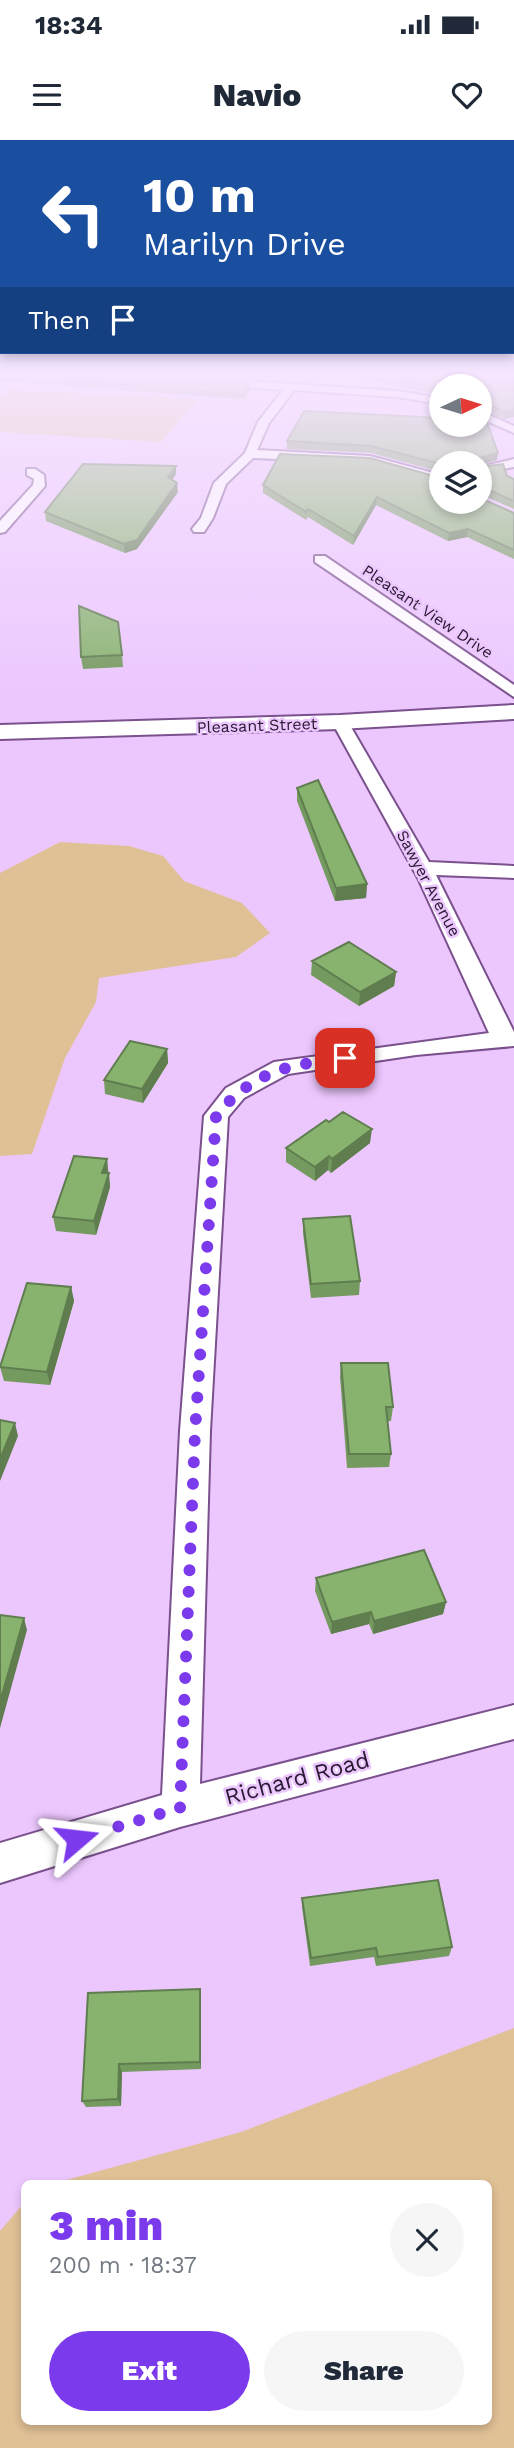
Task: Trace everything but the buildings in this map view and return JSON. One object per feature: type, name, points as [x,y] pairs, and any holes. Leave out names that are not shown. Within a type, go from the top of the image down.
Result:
[{"type":"main road","name":"Pleasant Street","points":[[0,732],[340,722],[514,712]]},
{"type":"street","points":[[0,528],[39,483]]},
{"type":"street","points":[[199,528],[207,518],[220,483]]},
{"type":"street","name":"Pleasant View Drive","points":[[320,559],[514,692]]},
{"type":"street","name":"Sawyer Avenue","points":[[340,722],[371,772],[509,1039]]},
{"type":"street","points":[[421,868],[514,872]]},
{"type":"street","points":[[180,1808],[195,1432],[216,1116],[235,1093],[282,1067],[416,1048],[509,1039]]},
{"type":"street","name":"Richard Road","points":[[0,1863],[180,1808],[514,1722]]},
{"type":"shaded area","points":[[60,842],[129,846],[163,856],[184,881],[242,903],[270,933],[236,957],[99,978],[96,1002],[65,1058],[32,1154],[0,1156],[0,873]]},
{"type":"shaded area","points":[[514,2028],[514,2448],[0,2448],[0,2231],[21,2206],[21,2425],[492,2425],[492,2180],[67,2180],[241,2132]]},
{"type":"route","points":[[77,1839],[180,1808],[195,1432],[216,1116],[235,1093],[258,1077],[282,1067],[345,1058]]}]
